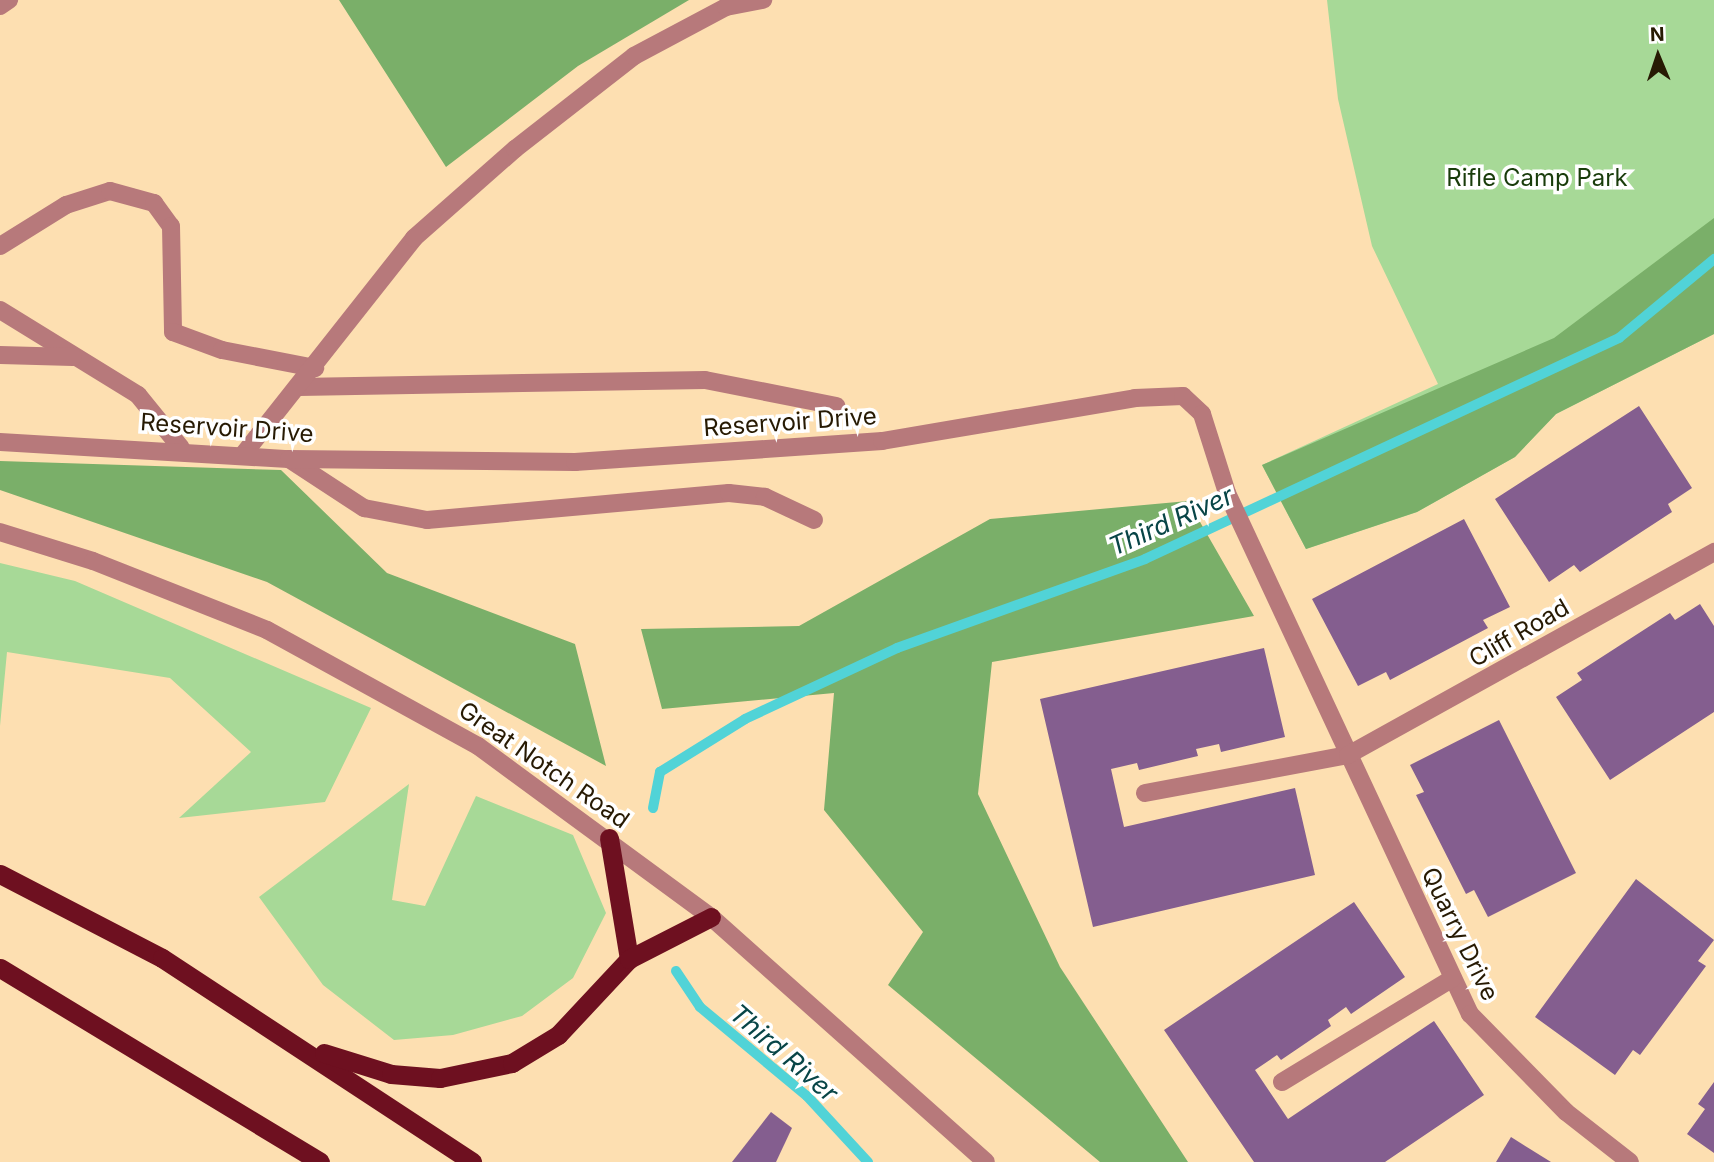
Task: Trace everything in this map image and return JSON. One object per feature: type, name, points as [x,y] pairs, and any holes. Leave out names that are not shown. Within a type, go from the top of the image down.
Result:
[{"type":"highway","points":[[609,838],[629,958]]},
{"type":"highway","points":[[0,874],[162,958],[288,1037],[472,1162]]},
{"type":"highway","points":[[288,1037],[391,1074],[440,1078],[512,1063],[558,1035],[629,958],[711,917]]},
{"type":"highway","points":[[0,968],[320,1162]]},
{"type":"street","points":[[0,6],[9,0]]},
{"type":"street","points":[[242,456],[315,368],[414,238],[515,149],[634,56],[726,7],[763,0]]},
{"type":"street","points":[[0,246],[65,205],[110,191],[154,203],[171,226],[173,332],[222,350],[315,368]]},
{"type":"street","points":[[0,310],[138,395],[181,448]]},
{"type":"street","points":[[0,355],[76,357]]},
{"type":"street","points":[[299,387],[705,380],[836,406]]},
{"type":"street","name":"Reservoir Drive","points":[[0,442],[181,448],[289,459],[575,462],[831,445],[1135,397],[1182,396],[1202,414],[1227,494],[1348,755]]},
{"type":"street","points":[[289,459],[364,508],[416,519],[729,494],[765,498],[814,520]]},
{"type":"street","name":"Great Notch Road","points":[[0,532],[181,593],[339,666],[478,746],[609,838],[711,917],[986,1162]]},
{"type":"street","name":"Cliff Road","points":[[1145,793],[1348,755],[1714,552]]},
{"type":"street","name":"Quarry Drive","points":[[1348,755],[1470,1014],[1566,1112],[1630,1162]]},
{"type":"street","points":[[1282,1082],[1453,978]]},
{"type":"green space","points":[[339,0],[689,0],[578,66],[446,167]]},
{"type":"green space","name":"Rifle Camp Park","points":[[1327,0],[1714,0],[1714,334],[1556,414],[1515,457],[1417,512],[1306,549],[1262,465],[1438,384],[1372,246],[1338,99]]},
{"type":"green space","points":[[1714,218],[1714,334],[1556,414],[1515,457],[1417,512],[1306,549],[1262,465],[1554,338]]},
{"type":"green space","points":[[0,461],[281,470],[387,573],[575,644],[606,766],[267,582],[0,490]]},
{"type":"green space","points":[[1188,501],[1254,616],[992,662],[978,794],[1060,967],[1188,1162],[1100,1162],[888,985],[923,932],[824,810],[834,693],[662,709],[641,629],[799,626],[990,519]]},
{"type":"green space","points":[[0,563],[75,581],[371,708],[325,802],[179,818],[251,752],[170,678],[7,652],[0,726]]},
{"type":"green space","points":[[409,784],[392,900],[425,906],[476,796],[573,835],[606,913],[573,978],[522,1016],[453,1035],[394,1040],[323,985],[259,897]]},
{"type":"building","points":[[1639,406],[1692,488],[1668,504],[1672,512],[1580,572],[1574,565],[1549,582],[1495,499]]},
{"type":"building","points":[[1464,519],[1510,607],[1483,620],[1488,628],[1390,680],[1386,672],[1358,686],[1312,599]]},
{"type":"building","points":[[1700,604],[1714,626],[1714,712],[1610,780],[1556,697],[1582,680],[1577,673],[1670,613],[1675,620]]},
{"type":"building","points":[[1264,648],[1285,737],[1221,752],[1219,744],[1196,749],[1198,756],[1139,770],[1137,763],[1111,769],[1124,827],[1295,788],[1315,875],[1093,927],[1040,699]]},
{"type":"building","points":[[1499,720],[1576,873],[1488,917],[1474,890],[1466,894],[1416,795],[1424,792],[1410,765]]},
{"type":"building","points":[[1636,879],[1714,940],[1698,961],[1706,966],[1640,1055],[1633,1050],[1615,1075],[1535,1017]]},
{"type":"building","points":[[1354,902],[1405,977],[1351,1014],[1346,1007],[1328,1020],[1331,1026],[1281,1060],[1277,1055],[1255,1070],[1288,1119],[1434,1021],[1484,1095],[1385,1162],[1254,1162],[1164,1030]]},
{"type":"building","points":[[1714,1082],[1714,1153],[1687,1134],[1705,1109],[1698,1104]]},
{"type":"building","points":[[771,1112],[792,1128],[776,1162],[732,1162]]},
{"type":"building","points":[[1511,1137],[1551,1162],[1496,1162]]},
{"type":"waterway","name":"Third River","points":[[653,808],[660,772],[745,719],[897,648],[1145,559],[1619,338],[1714,259]]},
{"type":"waterway","name":"Third River","points":[[676,971],[700,1007],[807,1096],[868,1162]]}]
